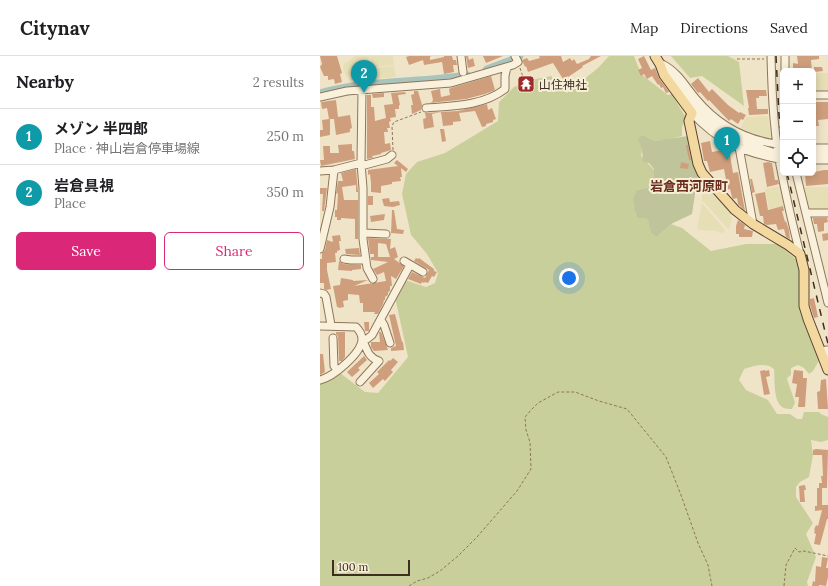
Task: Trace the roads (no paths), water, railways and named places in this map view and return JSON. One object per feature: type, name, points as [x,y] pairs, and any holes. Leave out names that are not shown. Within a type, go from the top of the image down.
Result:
[{"type":"main road","points":[[658,60],[664,75],[692,113],[689,121],[698,164],[702,173],[736,210],[753,224],[800,254],[804,270],[804,306],[828,366]]},
{"type":"street","points":[[461,56],[463,72]]},
{"type":"street","points":[[785,56],[785,68]]},
{"type":"street","points":[[771,57],[773,111],[778,156],[800,254]]},
{"type":"street","points":[[320,97],[348,91],[452,83],[516,64],[516,58]]},
{"type":"street","points":[[658,60],[672,69],[696,100],[720,122],[749,138],[777,144]]},
{"type":"street","points":[[658,60],[692,104],[716,127],[743,142],[778,156]]},
{"type":"street","points":[[426,108],[471,104],[501,92],[505,89],[507,67]]},
{"type":"street","points":[[362,90],[361,164],[363,188],[363,233],[367,268],[373,279]]},
{"type":"street","points":[[816,95],[828,94]]},
{"type":"street","points":[[692,113],[721,138],[739,148],[758,155],[778,156]]},
{"type":"street","points":[[739,148],[753,224]]},
{"type":"street","points":[[816,148],[828,148]]},
{"type":"street","points":[[816,154],[828,154]]},
{"type":"street","points":[[320,171],[334,170],[387,159],[392,155]]},
{"type":"street","points":[[816,160],[828,160]]},
{"type":"street","points":[[320,249],[330,207],[334,170]]},
{"type":"street","points":[[797,176],[828,303]]},
{"type":"street","points":[[806,213],[828,213]]},
{"type":"street","points":[[363,233],[386,234]]},
{"type":"street","points":[[344,259],[366,260]]},
{"type":"street","points":[[362,338],[367,338],[372,335],[381,320],[407,263],[423,272]]},
{"type":"street","points":[[320,293],[324,294],[326,298],[331,325]]},
{"type":"street","points":[[381,320],[384,324],[390,343]]},
{"type":"street","points":[[320,326],[331,325],[356,327],[368,353],[374,359],[379,361],[360,382]]},
{"type":"street","points":[[333,338],[334,366],[337,370]]},
{"type":"street","points":[[320,380],[328,378],[356,354],[360,348],[362,338]]},
{"type":"street","points":[[828,350],[826,350],[828,366]]},
{"type":"waterway","points":[[487,70],[511,61],[519,56]]},
{"type":"waterway","points":[[320,94],[356,86],[467,76]]},
{"type":"railway","points":[[776,56],[779,115],[782,140]]},
{"type":"railway","points":[[788,176],[828,344]]},
{"type":"place","name":"山住神社","points":[[526,84]]},
{"type":"place","name":"岩倉具視","points":[[364,93]]},
{"type":"place","name":"メゾン 半四郎","points":[[727,160]]},
{"type":"district","name":"岩倉西河原町","points":[[689,186]]}]
